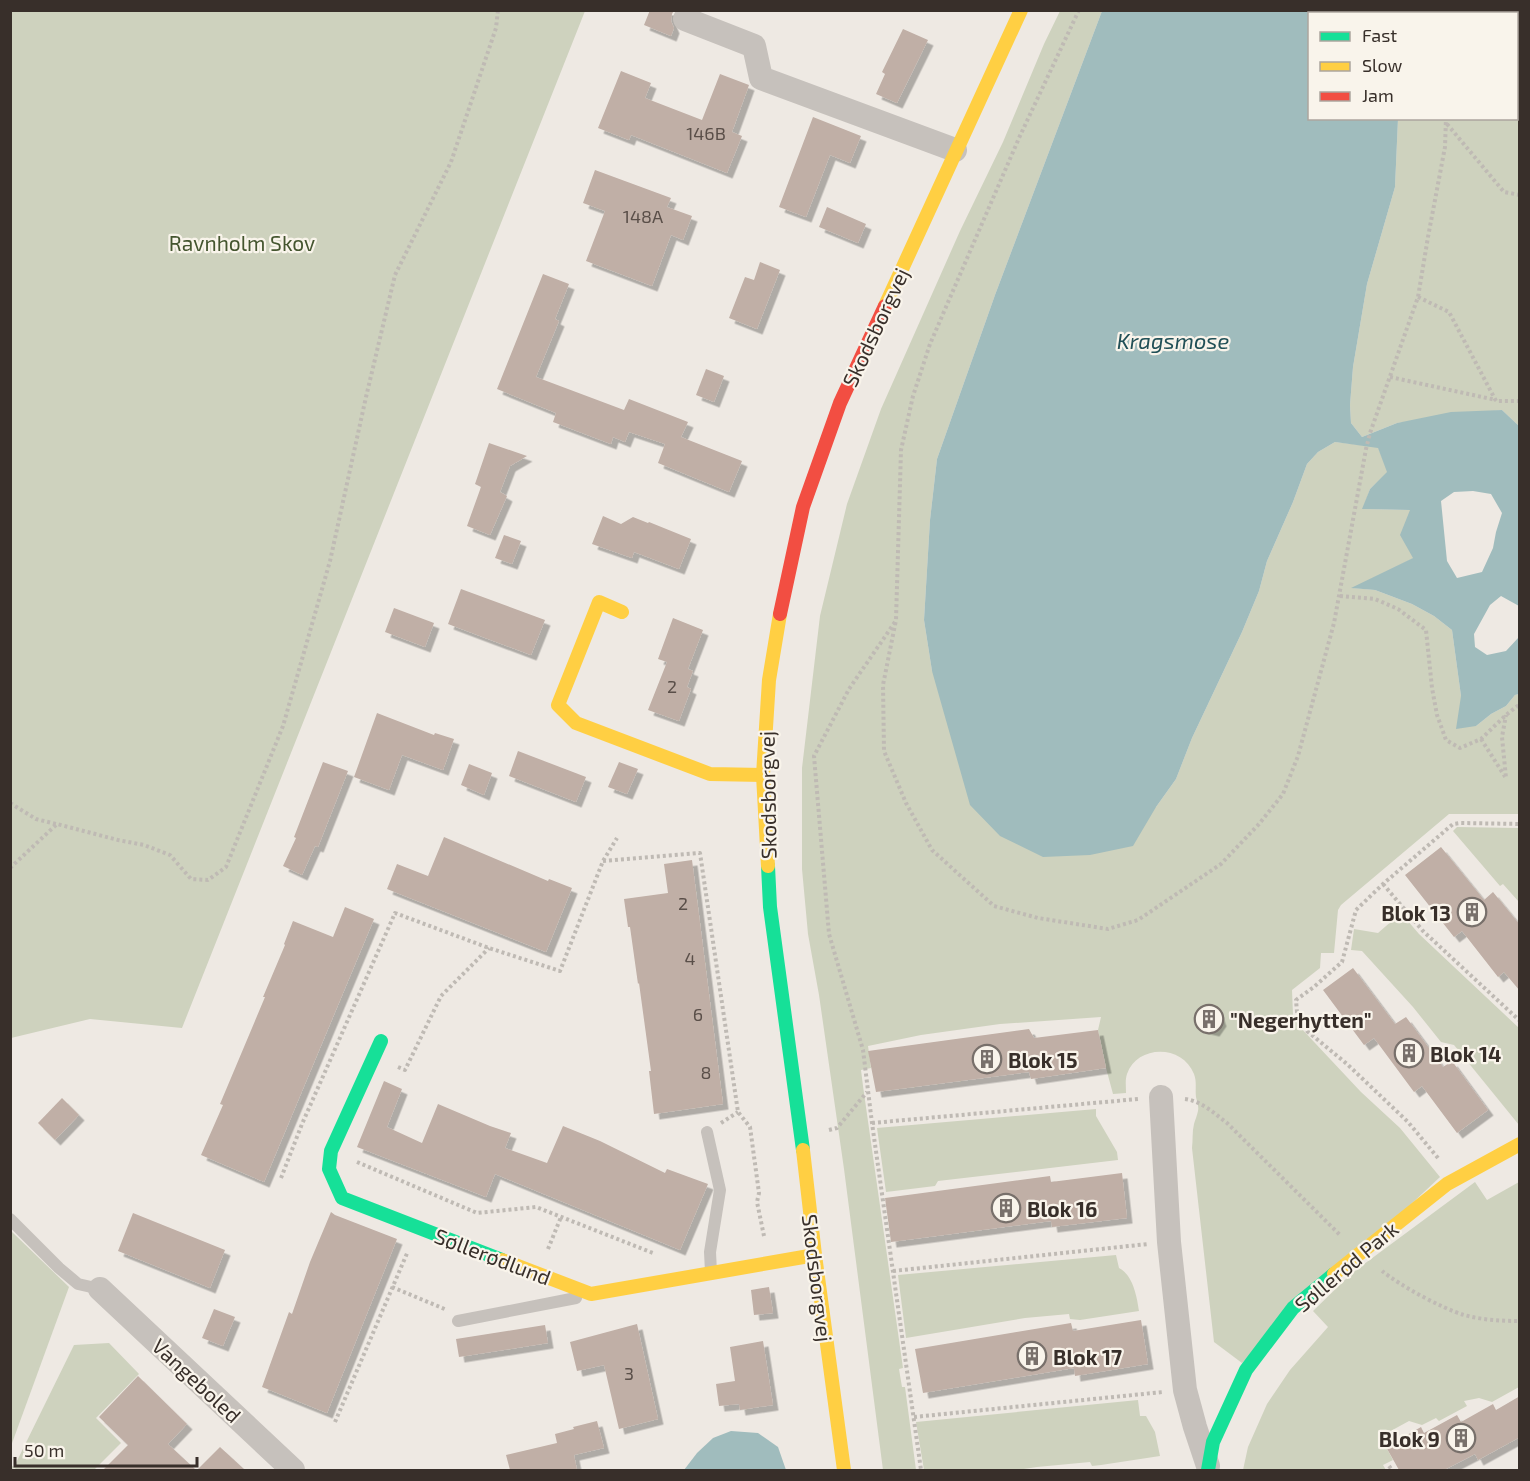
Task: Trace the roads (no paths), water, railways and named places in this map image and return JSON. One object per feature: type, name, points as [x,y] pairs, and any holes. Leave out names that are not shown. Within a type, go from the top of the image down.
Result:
[{"type":"street","name":"Skodsborgvej","points":[[844,1470],[770,907],[763,775],[770,680],[783,599],[803,507],[840,403],[1021,10]]},
{"type":"street","points":[[685,19],[754,46],[761,78],[955,150]]},
{"type":"street","points":[[622,612],[599,602],[558,705],[576,723],[710,774],[763,775]]},
{"type":"street","name":"Søllerødlund","points":[[381,1041],[331,1151],[329,1169],[342,1198],[591,1294]]},
{"type":"street","name":"Søllerød Park","points":[[1161,1097],[1169,1242],[1185,1390],[1208,1468]]},
{"type":"street","name":"Søllerød Park","points":[[1208,1468],[1213,1442],[1246,1370],[1293,1308],[1358,1254],[1456,1179],[1520,1144]]},
{"type":"street","points":[[591,1294],[814,1255]]},
{"type":"street","name":"Vangeboled","points":[[100,1289],[293,1470]]},
{"type":"lane","points":[[706,1132],[720,1190],[710,1252],[711,1273]]},
{"type":"lane","points":[[10,1219],[78,1284],[100,1289]]},
{"type":"lane","points":[[464,1320],[591,1294]]},
{"type":"water","name":"Kragsmose","points":[[1102,11],[1382,11],[1308,12],[1308,120],[1398,120],[1395,187],[1367,284],[1353,367],[1351,423],[1362,437],[1397,423],[1451,412],[1502,410],[1519,426],[1519,606],[1501,596],[1490,605],[1474,634],[1475,647],[1487,655],[1506,651],[1519,637],[1519,694],[1515,695],[1506,706],[1476,726],[1456,729],[1461,696],[1452,630],[1434,616],[1412,604],[1375,590],[1351,588],[1413,558],[1400,535],[1410,510],[1362,509],[1370,489],[1387,472],[1378,448],[1335,442],[1318,452],[1307,464],[1267,561],[1259,591],[1242,632],[1192,738],[1176,779],[1133,846],[1090,855],[1043,857],[1000,836],[970,805],[932,671],[924,620],[930,520],[937,459],[995,295]],"holes":[[[1473,491],[1491,494],[1502,513],[1493,548],[1482,572],[1457,578],[1447,561],[1441,501],[1454,492]]]},
{"type":"water","points":[[731,1431],[758,1433],[778,1447],[786,1470],[684,1470],[713,1438]]},
{"type":"place","name":"Blok 13","points":[[1472,912]]},
{"type":"place","name":"\"Negerhytten\"","points":[[1209,1019]]},
{"type":"place","name":"Blok 14","points":[[1409,1053]]},
{"type":"place","name":"Blok 15","points":[[987,1059]]},
{"type":"place","name":"Blok 16","points":[[1006,1208]]},
{"type":"place","name":"Blok 17","points":[[1032,1356]]},
{"type":"place","name":"Blok 9","points":[[1461,1438]]},
{"type":"park label","name":"Ravnholm Skov","points":[[242,242]]}]
